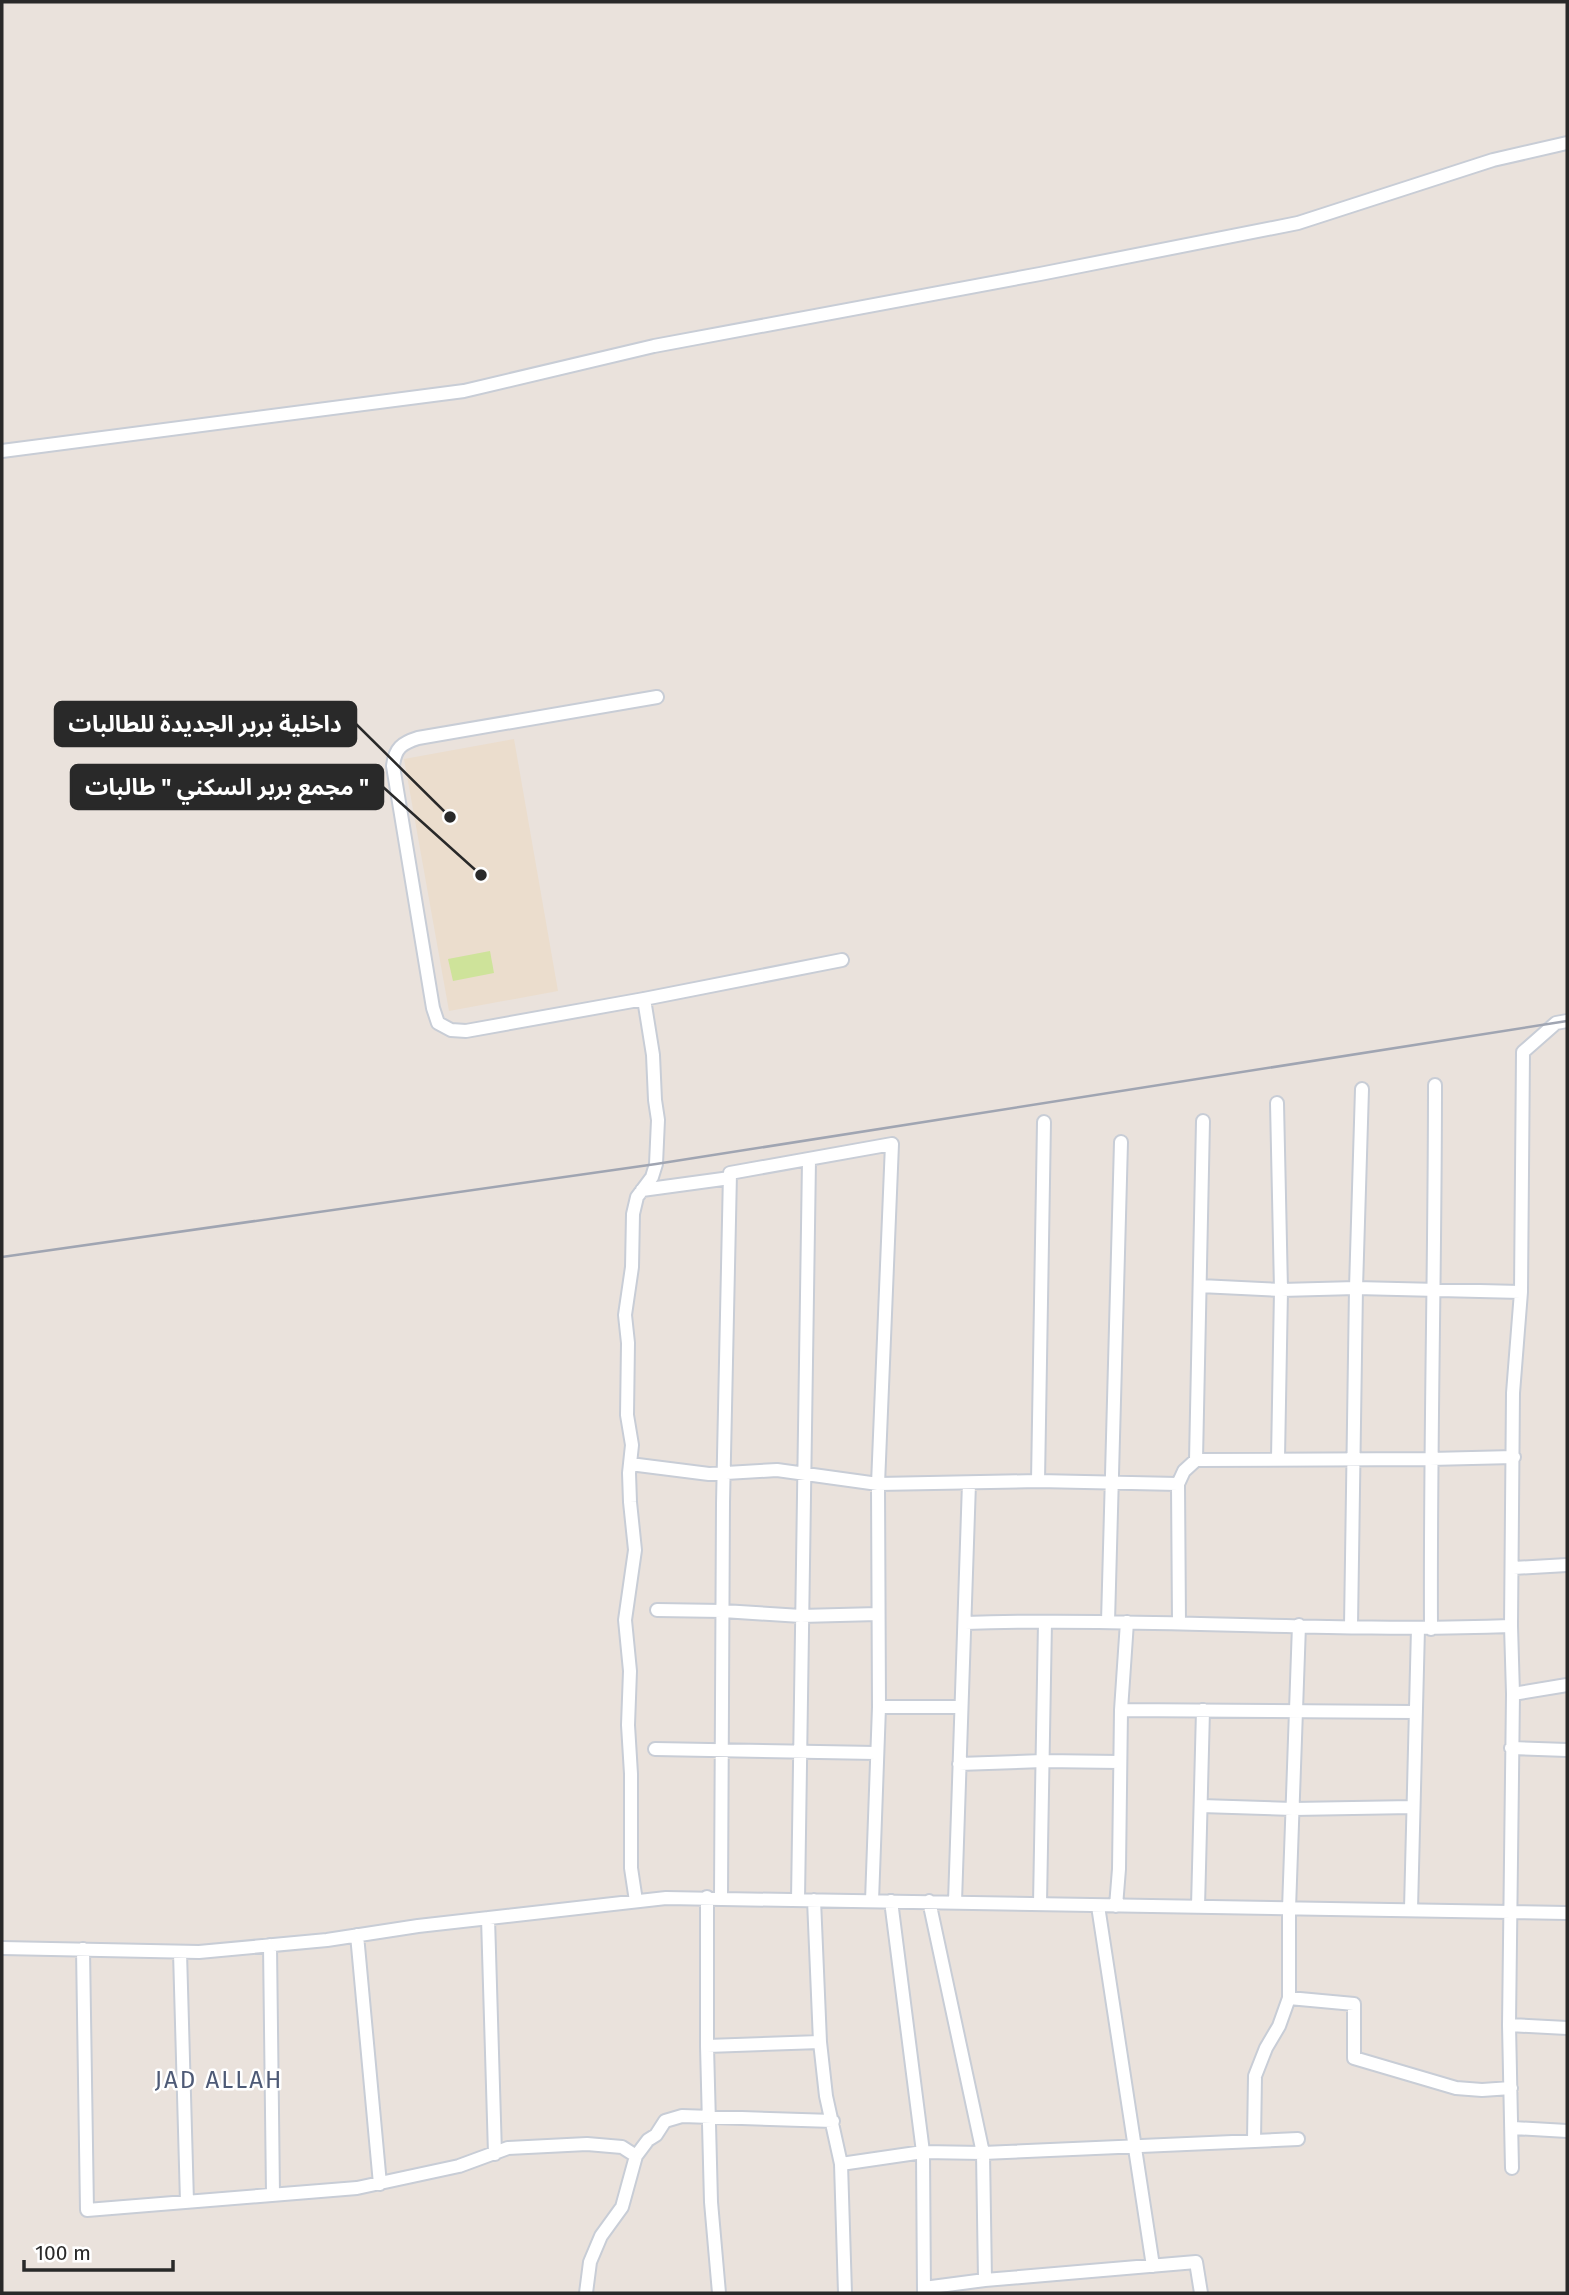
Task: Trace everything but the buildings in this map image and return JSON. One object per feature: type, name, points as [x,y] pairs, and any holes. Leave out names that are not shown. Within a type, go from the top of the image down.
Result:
[{"type":"street","points":[[2,451],[464,391],[654,346],[1028,277],[1298,223],[1493,160],[1567,143]]},
{"type":"street","points":[[657,697],[418,738],[402,744],[394,755],[393,766],[417,917],[433,1008],[439,1023],[451,1030],[466,1031],[842,960]]},
{"type":"street","points":[[636,1901],[631,1868],[628,1725],[630,1671],[625,1620],[635,1550],[630,1502],[632,1445],[627,1415],[628,1343],[625,1315],[632,1267],[633,1214],[637,1197],[652,1177],[656,1164],[659,1120],[644,999]]},
{"type":"street","points":[[1512,2168],[1508,2025],[1513,1694],[1513,1393],[1521,1292],[1523,1052],[1556,1023],[1567,1021]]},
{"type":"street","points":[[1411,1909],[1416,1712],[1424,1628],[1435,1292],[1435,1085]]},
{"type":"street","points":[[1351,1626],[1362,1089]]},
{"type":"street","points":[[1277,1103],[1281,1290],[1278,1458]]},
{"type":"street","points":[[1196,1460],[1203,1121]]},
{"type":"street","points":[[1038,1481],[1044,1122]]},
{"type":"street","points":[[1108,1622],[1121,1142]]},
{"type":"street","points":[[719,2293],[711,2202],[707,2046],[723,1749],[724,1474],[730,1173],[892,1144],[878,1484],[879,1707],[873,1901]]},
{"type":"street","points":[[798,1900],[809,1160]]},
{"type":"street","points":[[642,1190],[730,1178]]},
{"type":"street","points":[[1200,1286],[1281,1290],[1356,1288],[1521,1292]]},
{"type":"street","points":[[1179,1623],[1178,1484],[1184,1471],[1196,1460],[1514,1457]]},
{"type":"street","points":[[630,1464],[709,1474],[777,1471],[878,1484],[1038,1481],[1178,1484]]},
{"type":"street","points":[[955,1902],[969,1483]]},
{"type":"street","points":[[1513,1567],[1567,1565]]},
{"type":"street","points":[[657,1611],[723,1611],[801,1616],[878,1614]]},
{"type":"street","points":[[1040,1904],[1045,1622]]},
{"type":"street","points":[[965,1623],[1127,1622],[1424,1628],[1511,1626]]},
{"type":"street","points":[[1116,1906],[1127,1622]]},
{"type":"street","points":[[1254,2140],[1255,2076],[1266,2048],[1279,2026],[1289,1997],[1289,1909],[1299,1625]]},
{"type":"street","points":[[1513,1694],[1567,1685]]},
{"type":"street","points":[[879,1707],[960,1707]]},
{"type":"street","points":[[1122,1710],[1416,1712]]},
{"type":"street","points":[[1198,1907],[1203,1710]]},
{"type":"street","points":[[1511,1748],[1567,1750]]},
{"type":"street","points":[[655,1749],[876,1753]]},
{"type":"street","points":[[959,1765],[1043,1761],[1120,1762]]},
{"type":"street","points":[[1201,1806],[1413,1807]]},
{"type":"street","points":[[2,1948],[180,1952],[270,1945],[636,1901],[714,1898],[1567,1913]]},
{"type":"street","points":[[814,1900],[820,2042],[826,2096],[841,2164],[845,2293]]},
{"type":"street","points":[[891,1901],[923,2152],[924,2290],[985,2280],[1196,2262],[1201,2293]]},
{"type":"street","points":[[929,1901],[983,2153],[985,2280]]},
{"type":"street","points":[[1098,1906],[1153,2266]]},
{"type":"street","points":[[488,1918],[495,2154]]},
{"type":"street","points":[[357,1935],[380,2184]]},
{"type":"street","points":[[270,1945],[272,2195]]},
{"type":"street","points":[[83,1950],[87,2210],[357,2188],[459,2166],[508,2148],[587,2144],[622,2147],[636,2156]]},
{"type":"street","points":[[180,1952],[187,2202]]},
{"type":"street","points":[[1289,1997],[1354,2004],[1354,2058],[1363,2062],[1390,2067],[1455,2088],[1511,2088]]},
{"type":"street","points":[[1508,2025],[1567,2028]]},
{"type":"street","points":[[707,2046],[820,2042]]},
{"type":"street","points":[[586,2293],[590,2262],[601,2236],[622,2207],[636,2156],[665,2121],[682,2116],[833,2121]]},
{"type":"street","points":[[1513,2129],[1567,2131]]},
{"type":"street","points":[[841,2164],[923,2152],[983,2153],[1297,2138]]},
{"type":"shaded area","points":[[514,739],[558,991],[449,1011],[404,759]]},
{"type":"green space","points":[[490,951],[494,973],[453,981],[448,959]]},
{"type":"railway","points":[[2,1257],[656,1164],[1567,1021]]},
{"type":"place","name":"داخلية بربر الجديدة للطالبات","points":[[450,817]]},
{"type":"place","name":"مجمع بربر السكني \" طالبات \"","points":[[481,875]]},
{"type":"district","name":"JAD ALLAH","points":[[219,2080]]}]
